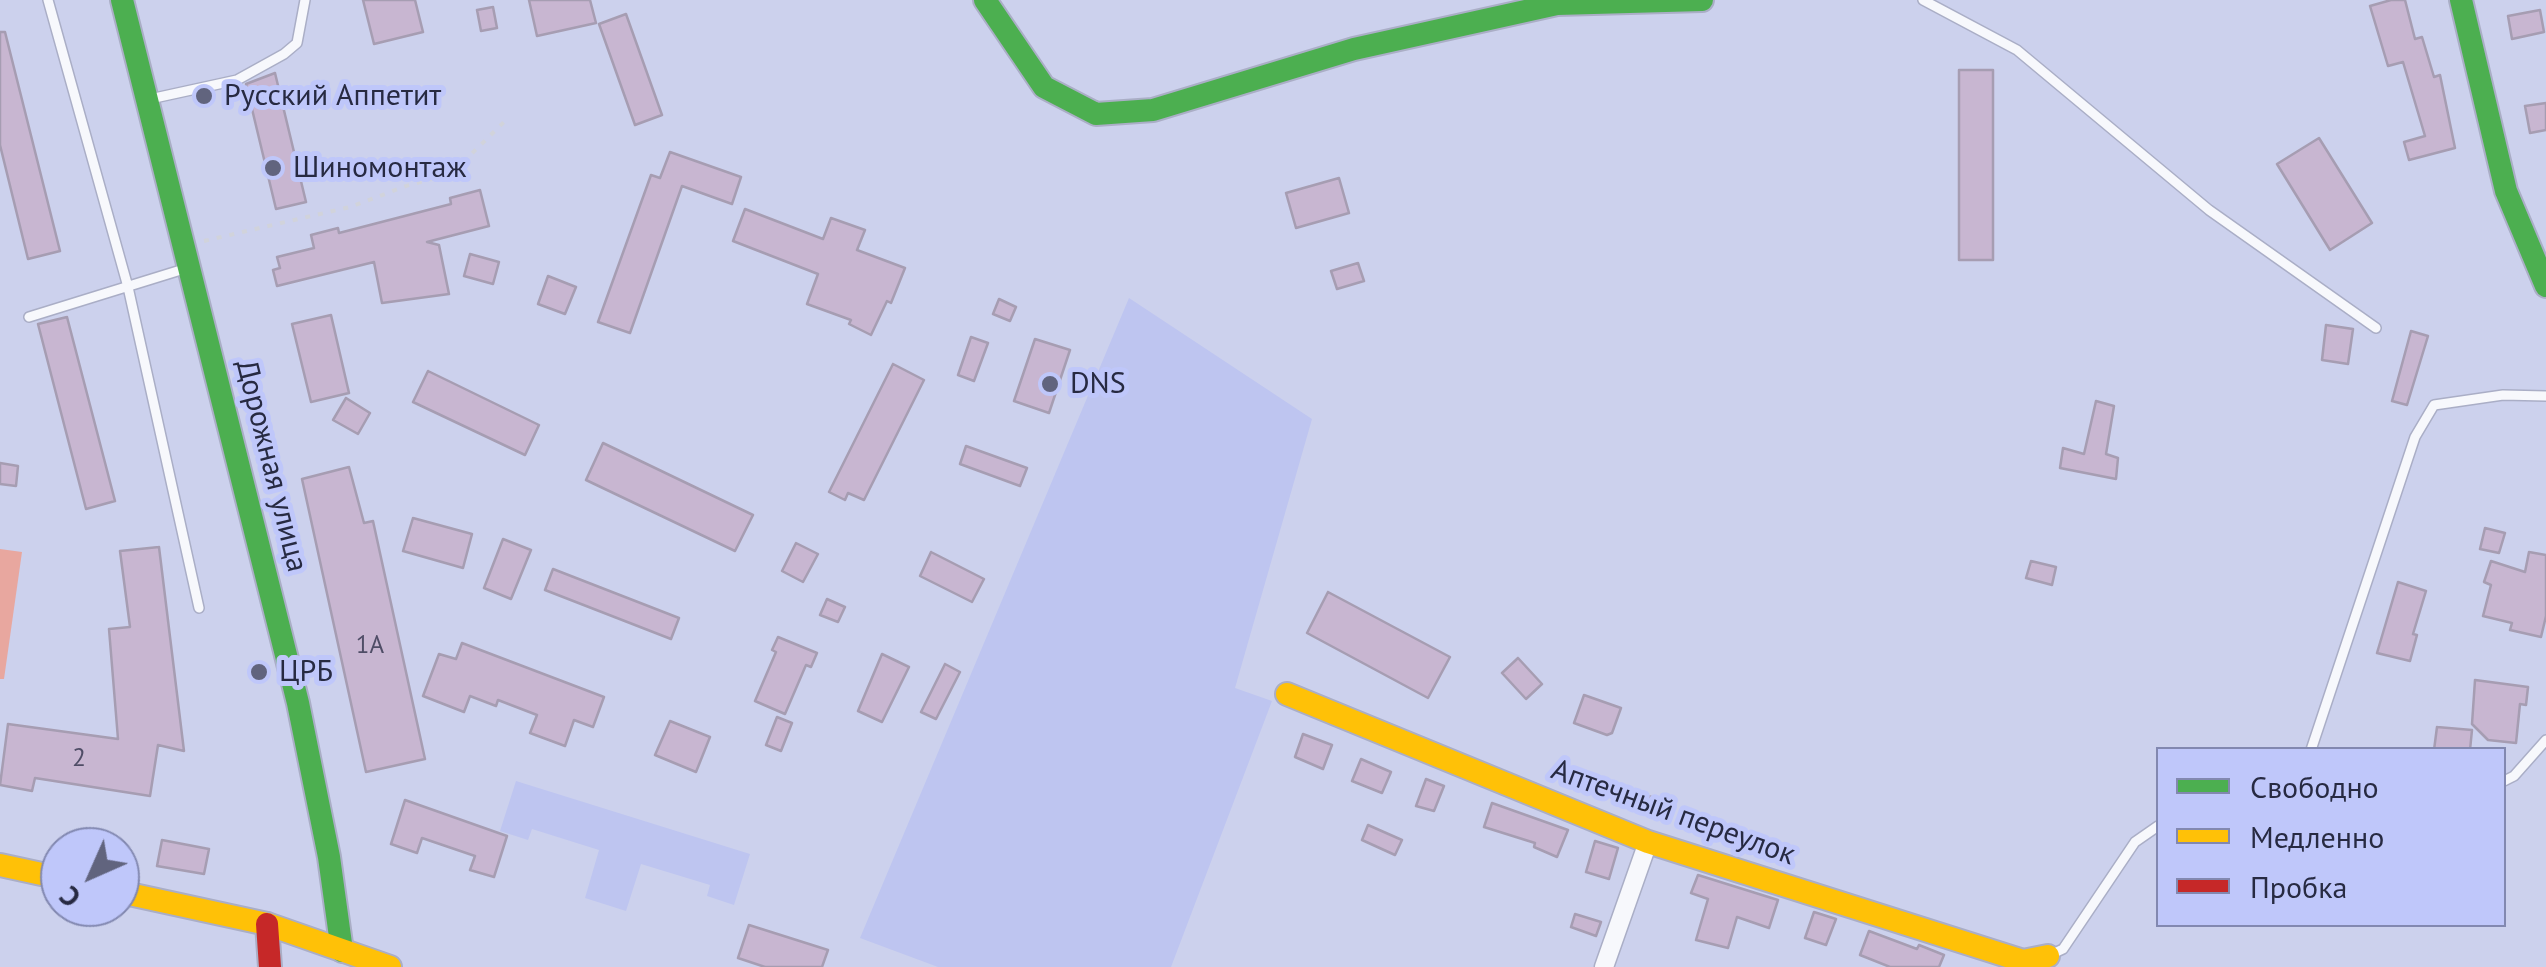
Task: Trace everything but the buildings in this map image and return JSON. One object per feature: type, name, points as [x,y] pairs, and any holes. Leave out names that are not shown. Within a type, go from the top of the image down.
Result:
[{"type":"street","name":"Дорожная улица","points":[[122,0],[298,703],[330,857],[342,951]]},
{"type":"street","points":[[985,0],[1044,87],[1096,114],[1152,110],[1354,48],[1556,4],[1702,0]]},
{"type":"street","points":[[2460,0],[2506,191],[2546,286]]},
{"type":"street","name":"Аптечный переулок","points":[[1286,694],[1648,842],[2023,961],[2048,956]]},
{"type":"street","points":[[1604,967],[1648,842]]},
{"type":"street","points":[[0,865],[40,874]]},
{"type":"street","points":[[140,896],[267,924],[390,967]]},
{"type":"street","points":[[267,924],[270,967]]},
{"type":"lane","points":[[48,0],[128,287],[199,608]]},
{"type":"lane","points":[[148,99],[238,80],[284,54],[297,43],[306,0]]},
{"type":"lane","points":[[1923,0],[2018,50],[2209,210],[2376,328]]},
{"type":"lane","points":[[29,316],[128,287],[188,257]]},
{"type":"lane","points":[[2312,747],[2415,437],[2434,404],[2503,395],[2546,396]]},
{"type":"lane","points":[[2506,780],[2546,740]]},
{"type":"lane","points":[[2048,956],[2063,948],[2135,842],[2156,827]]},
{"type":"path","points":[[188,257],[452,174],[505,121]]},
{"type":"shaded area","points":[[1129,298],[1312,419],[1235,688],[1272,701],[1171,967],[938,967],[860,938]]},
{"type":"shaded area","points":[[0,549],[22,552],[4,679],[0,679]]},
{"type":"shaded area","points":[[516,781],[750,854],[734,905],[707,896],[710,885],[641,864],[626,911],[585,898],[599,850],[532,829],[528,840],[500,831]]},
{"type":"traffic: fast","points":[[122,0],[298,703],[329,857],[342,951]]},
{"type":"traffic: fast","points":[[985,0],[1044,87],[1096,114],[1153,110],[1354,49],[1557,4],[1702,0]]},
{"type":"traffic: fast","points":[[2461,0],[2506,191],[2546,286]]},
{"type":"traffic: slow","points":[[1287,694],[1648,842],[2023,961],[2048,956]]},
{"type":"traffic: slow","points":[[0,865],[40,874]]},
{"type":"traffic: slow","points":[[140,896],[267,924],[390,967]]},
{"type":"traffic: jam","points":[[267,924],[270,967]]},
{"type":"place","name":"Русский Аппетит","points":[[204,96]]},
{"type":"place","name":"Шиномонтаж","points":[[273,168]]},
{"type":"place","name":"DNS","points":[[1050,384]]},
{"type":"place","name":"ЦРБ","points":[[259,672]]}]
